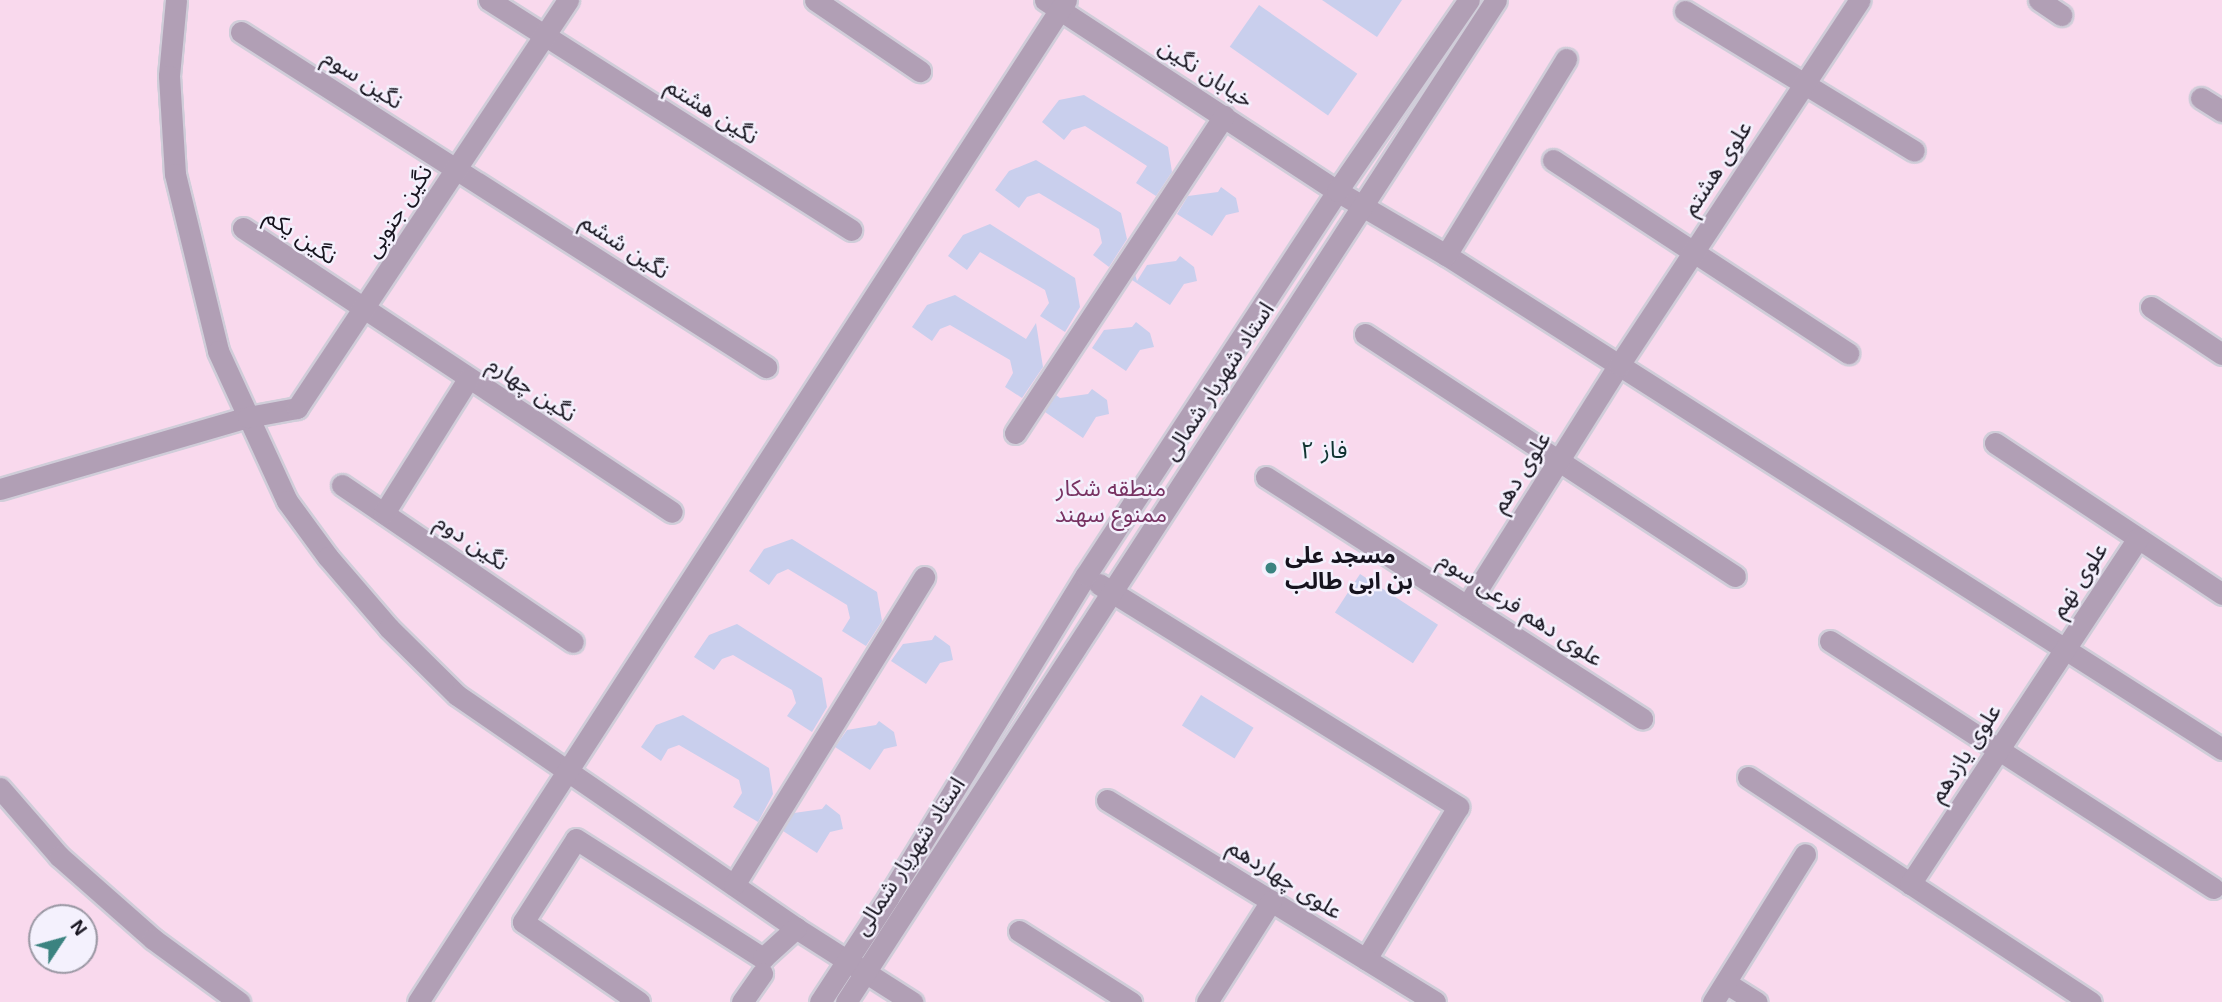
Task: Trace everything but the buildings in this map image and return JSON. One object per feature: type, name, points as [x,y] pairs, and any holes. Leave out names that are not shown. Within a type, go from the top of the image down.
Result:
[{"type":"street","points":[[176,0],[169,76],[175,174],[218,351],[287,501],[389,628],[457,695],[796,928],[912,1002]]},
{"type":"street","name":"نگین هشتم","points":[[489,0],[851,230]]},
{"type":"street","name":"نگین جنوبی","points":[[0,489],[248,417],[297,408],[364,311],[568,0]]},
{"type":"street","points":[[815,0],[920,71]]},
{"type":"street","name":"استاد شهریار شمالی","points":[[820,1002],[1086,575],[1337,191],[1469,0]]},
{"type":"street","name":"استاد شهریار شمالی","points":[[846,1002],[1110,591],[1364,207],[1496,0]]},
{"type":"street","name":"علوی هشتم","points":[[1619,365],[1860,0]]},
{"type":"street","points":[[2039,0],[2061,15]]},
{"type":"street","points":[[418,1002],[568,773],[1057,3]]},
{"type":"street","name":"خیابان نگین","points":[[1057,3],[1337,191],[1619,365],[2064,651],[2222,749]]},
{"type":"street","points":[[1685,12],[1914,151]]},
{"type":"street","name":"نگین سوم","points":[[241,32],[457,170]]},
{"type":"street","points":[[1446,256],[1566,59]]},
{"type":"street","points":[[2201,98],[2222,111]]},
{"type":"street","points":[[1015,433],[1224,116]]},
{"type":"street","points":[[1553,160],[1848,353]]},
{"type":"street","name":"نگین ششم","points":[[457,170],[766,367]]},
{"type":"street","name":"نگین یکم","points":[[243,228],[364,311]]},
{"type":"street","points":[[2151,307],[2222,354]]},
{"type":"street","name":"نگین چهارم","points":[[364,311],[672,512]]},
{"type":"street","points":[[1365,334],[1735,576]]},
{"type":"street","name":"علوی دهم","points":[[1467,606],[1619,365]]},
{"type":"street","points":[[384,513],[468,379]]},
{"type":"street","points":[[1995,443],[2222,594]]},
{"type":"street","name":"علوی دهم فرعی سوم","points":[[1266,477],[1642,718]]},
{"type":"street","name":"نگین دوم","points":[[342,485],[573,642]]},
{"type":"street","name":"علوی نهم","points":[[2064,651],[2138,538]]},
{"type":"street","points":[[1086,575],[1458,807],[1366,959]]},
{"type":"street","points":[[734,885],[924,577]]},
{"type":"street","points":[[1830,641],[2213,888]]},
{"type":"street","name":"علوی یازدهم","points":[[1910,884],[2064,651]]},
{"type":"street","points":[[1748,777],[2091,1002]]},
{"type":"street","points":[[0,788],[59,856],[153,939],[239,1002]]},
{"type":"street","name":"علوی چهاردهم","points":[[1107,800],[1435,1002]]},
{"type":"street","points":[[639,1002],[523,922],[576,839],[763,958],[796,928]]},
{"type":"street","points":[[1713,1002],[1805,854]]},
{"type":"street","points":[[1207,1002],[1271,901]]},
{"type":"street","points":[[1019,931],[1131,1002]]},
{"type":"street","points":[[742,1002],[762,973]]},
{"type":"street","points":[[1726,983],[1756,1002]]},
{"type":"green space","name":"منطقه شکار ممنوع سهند","points":[[0,0],[2222,0],[2222,1002],[0,1002]]},
{"type":"place","name":"مسجد علی بن ابی طالب","points":[[1271,568]]},
{"type":"district","name":"فاز ۲","points":[[1324,450]]}]
